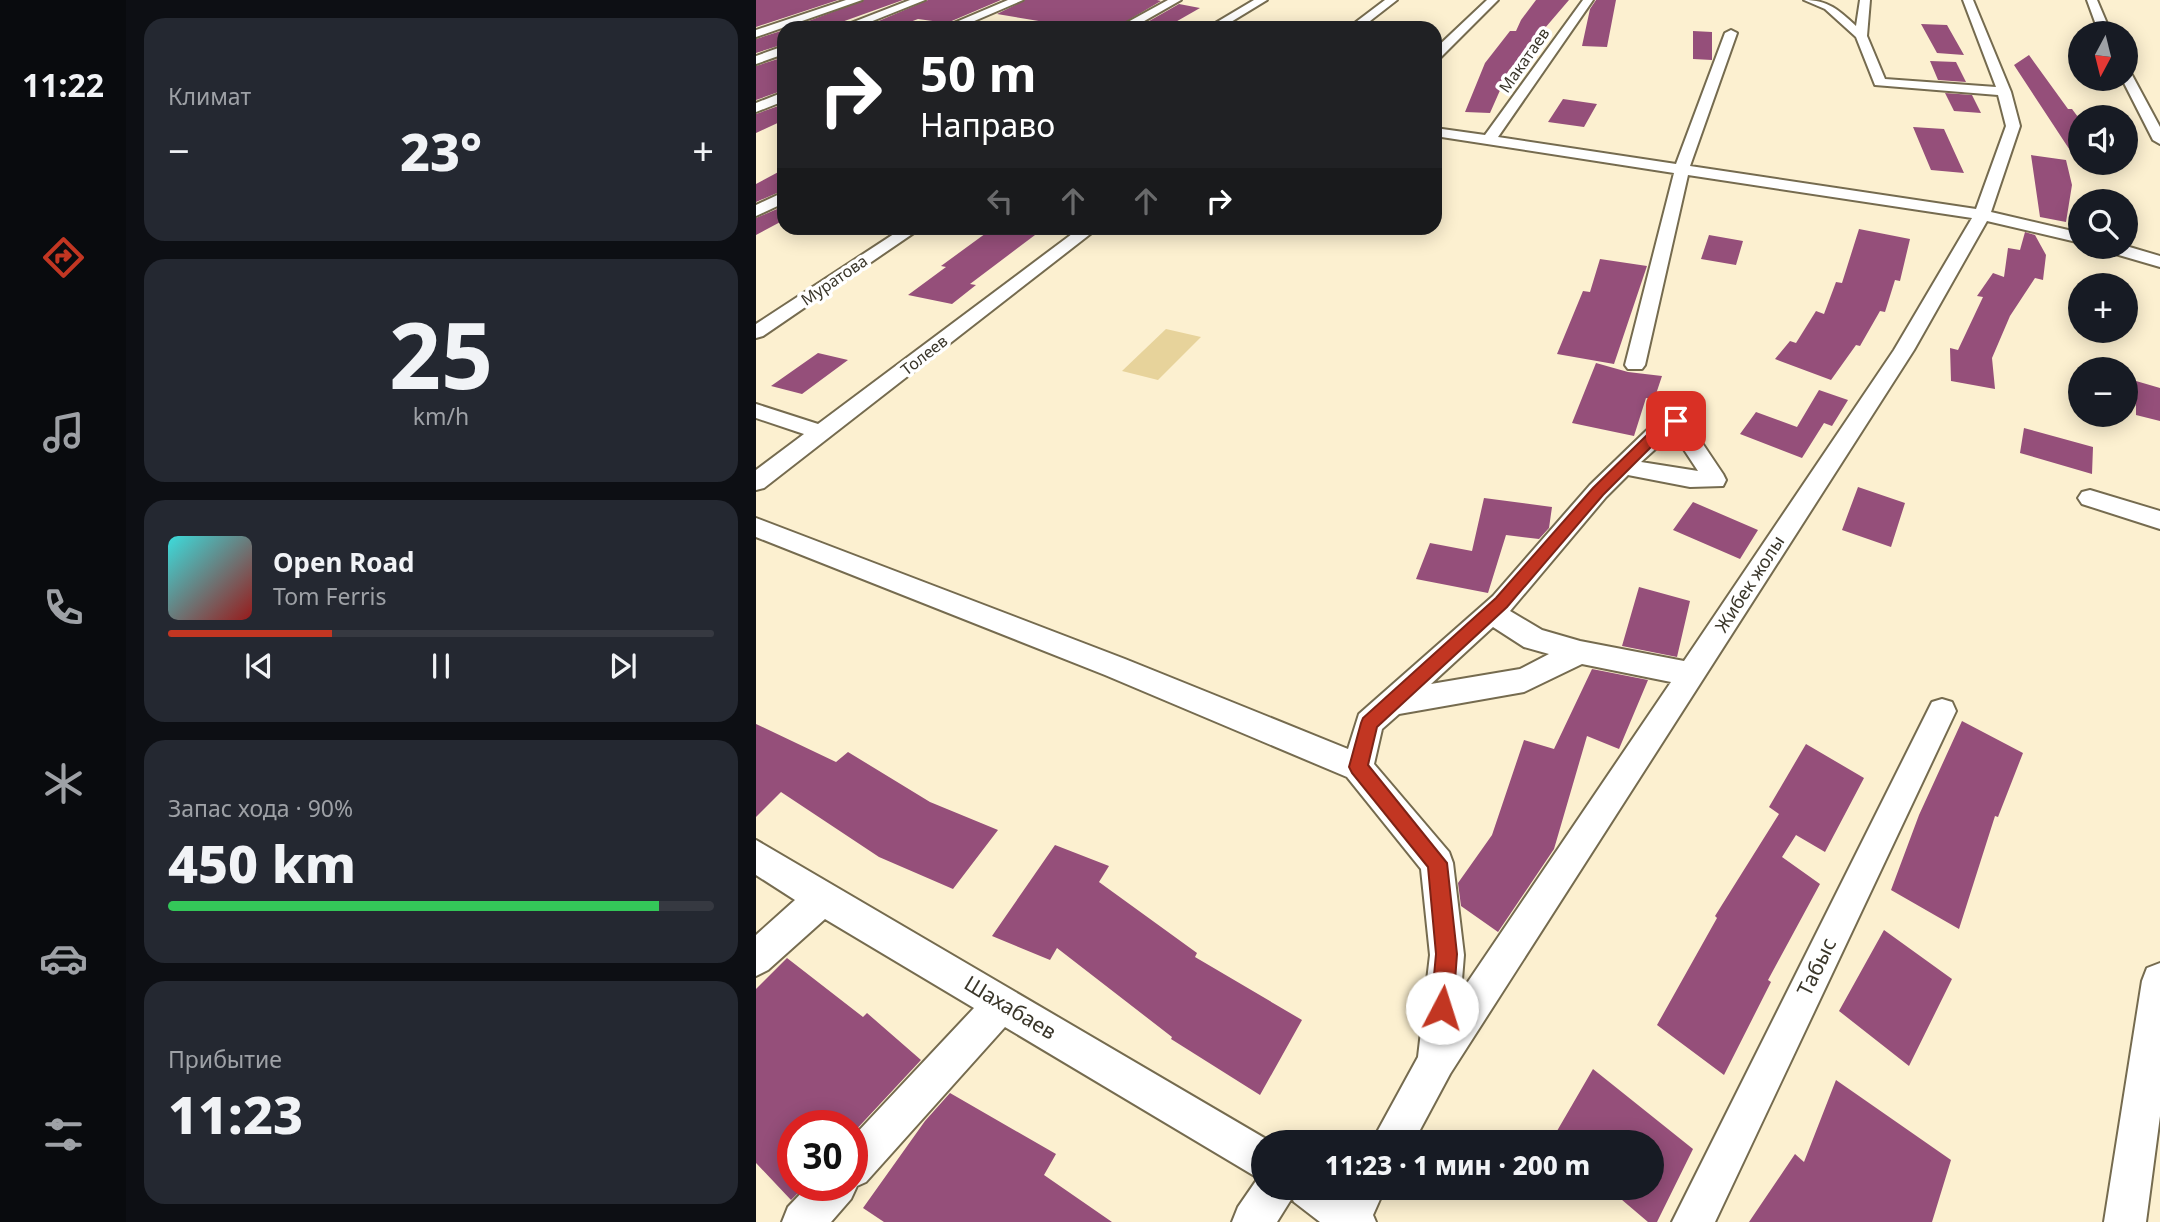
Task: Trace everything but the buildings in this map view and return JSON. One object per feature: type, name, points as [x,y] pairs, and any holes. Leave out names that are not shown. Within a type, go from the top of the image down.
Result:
[{"type":"street","points":[[795,21],[857,0]]},
{"type":"street","points":[[863,21],[920,0]]},
{"type":"street","points":[[966,21],[1018,0]]},
{"type":"street","points":[[1136,21],[1176,0]]},
{"type":"street","points":[[1225,21],[1262,0]]},
{"type":"street","points":[[1364,21],[1392,0]]},
{"type":"street","points":[[1442,49],[1493,0]]},
{"type":"street","name":"Макатаев","points":[[1489,140],[1588,0]]},
{"type":"street","points":[[1809,0],[1829,7],[1861,36],[1880,82],[2004,92]]},
{"type":"street","points":[[1861,36],[1865,0]]},
{"type":"street","name":"Жибек жолы","points":[[1398,1130],[1437,1061],[1904,350],[1982,215],[2013,125],[2004,92],[1968,0]]},
{"type":"street","points":[[2092,0],[2100,21]]},
{"type":"street","points":[[756,34],[777,27]]},
{"type":"street","points":[[1634,365],[1682,169],[1731,33]]},
{"type":"street","points":[[756,60],[777,52]]},
{"type":"street","points":[[2134,91],[2160,140]]},
{"type":"street","points":[[756,108],[777,99]]},
{"type":"street","points":[[1442,133],[1982,215],[2068,236]]},
{"type":"street","points":[[756,211],[777,200]]},
{"type":"street","name":"Муратова","points":[[756,332],[902,235]]},
{"type":"street","name":"Толеев","points":[[756,482],[1081,235]]},
{"type":"street","points":[[2138,255],[2160,262]]},
{"type":"street","points":[[756,411],[823,433]]},
{"type":"street","points":[[1358,767],[1369,723],[1492,612],[1624,466]]},
{"type":"street","points":[[2090,498],[2160,520]]},
{"type":"street","points":[[756,527],[1115,667],[1358,767],[1437,863],[1447,954],[1437,1061]]},
{"type":"street","points":[[1492,612],[1534,639],[1580,652],[1691,674]]},
{"type":"street","points":[[1392,703],[1524,680],[1580,652]]},
{"type":"street","name":"Табыс","points":[[1693,1222],[1942,711]]},
{"type":"street","name":"Шахабаев","points":[[756,856],[822,898],[1251,1152]]},
{"type":"street","points":[[756,958],[822,898]]},
{"type":"street","points":[[2125,1222],[2160,981]]},
{"type":"street","points":[[868,1151],[1003,1003]]},
{"type":"street","points":[[1253,1222],[1267,1200]]},
{"type":"street","points":[[1335,1200],[1356,1209]]},
{"type":"street","points":[[803,1222],[822,1201]]},
{"type":"shaded area","points":[[1166,329],[1201,337],[1158,380],[1122,371]]},
{"type":"route","points":[[1442,1008],[1447,954],[1437,863],[1358,767],[1369,723],[1502,603],[1598,491],[1655,435],[1676,421]]}]
